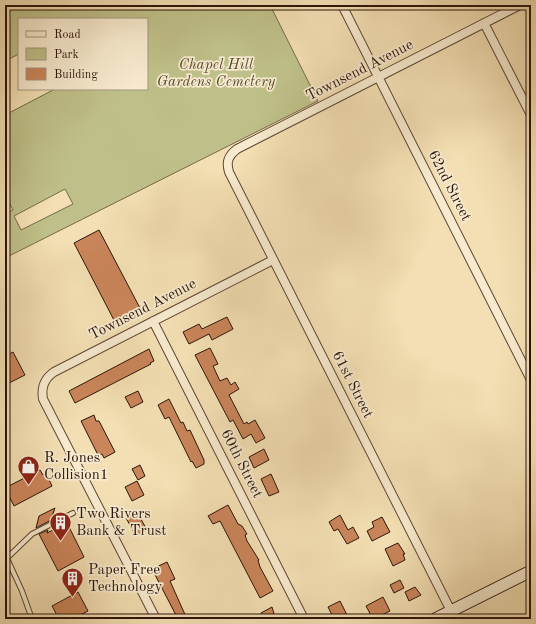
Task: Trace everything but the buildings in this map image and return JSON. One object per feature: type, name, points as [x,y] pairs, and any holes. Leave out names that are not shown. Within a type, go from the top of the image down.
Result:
[{"type":"main road","points":[[435,619],[531,571]]},
{"type":"street","name":"62nd Street","points":[[342,5],[531,380]]},
{"type":"street","name":"Townsend Avenue","points":[[229,172],[228,160],[237,149],[520,5]]},
{"type":"street","points":[[484,23],[531,115]]},
{"type":"street","name":"61st Street","points":[[229,172],[451,611]]},
{"type":"street","name":"Townsend Avenue","points":[[156,619],[43,399],[43,384],[48,376],[54,372],[273,260]]},
{"type":"street","name":"60th Street","points":[[153,321],[304,619]]},
{"type":"lane","points":[[6,560],[32,534],[72,513]]},
{"type":"lane","points":[[5,554],[6,560],[32,619]]},
{"type":"green space","name":"Chapel Hill Gardens Cemetery","points":[[5,5],[270,5],[318,101],[5,258],[5,214],[13,210],[5,195],[5,115],[53,90],[148,90],[148,18],[18,18],[18,54],[5,61]],"holes":[[[65,189],[73,204],[21,230],[14,216]]]},
{"type":"place","name":"R. Jones Collision1","points":[[29,486]]},
{"type":"place","name":"Two Rivers Bank & Trust","points":[[60,542]]},
{"type":"place","name":"Paper Free Technology","points":[[73,598]]}]
